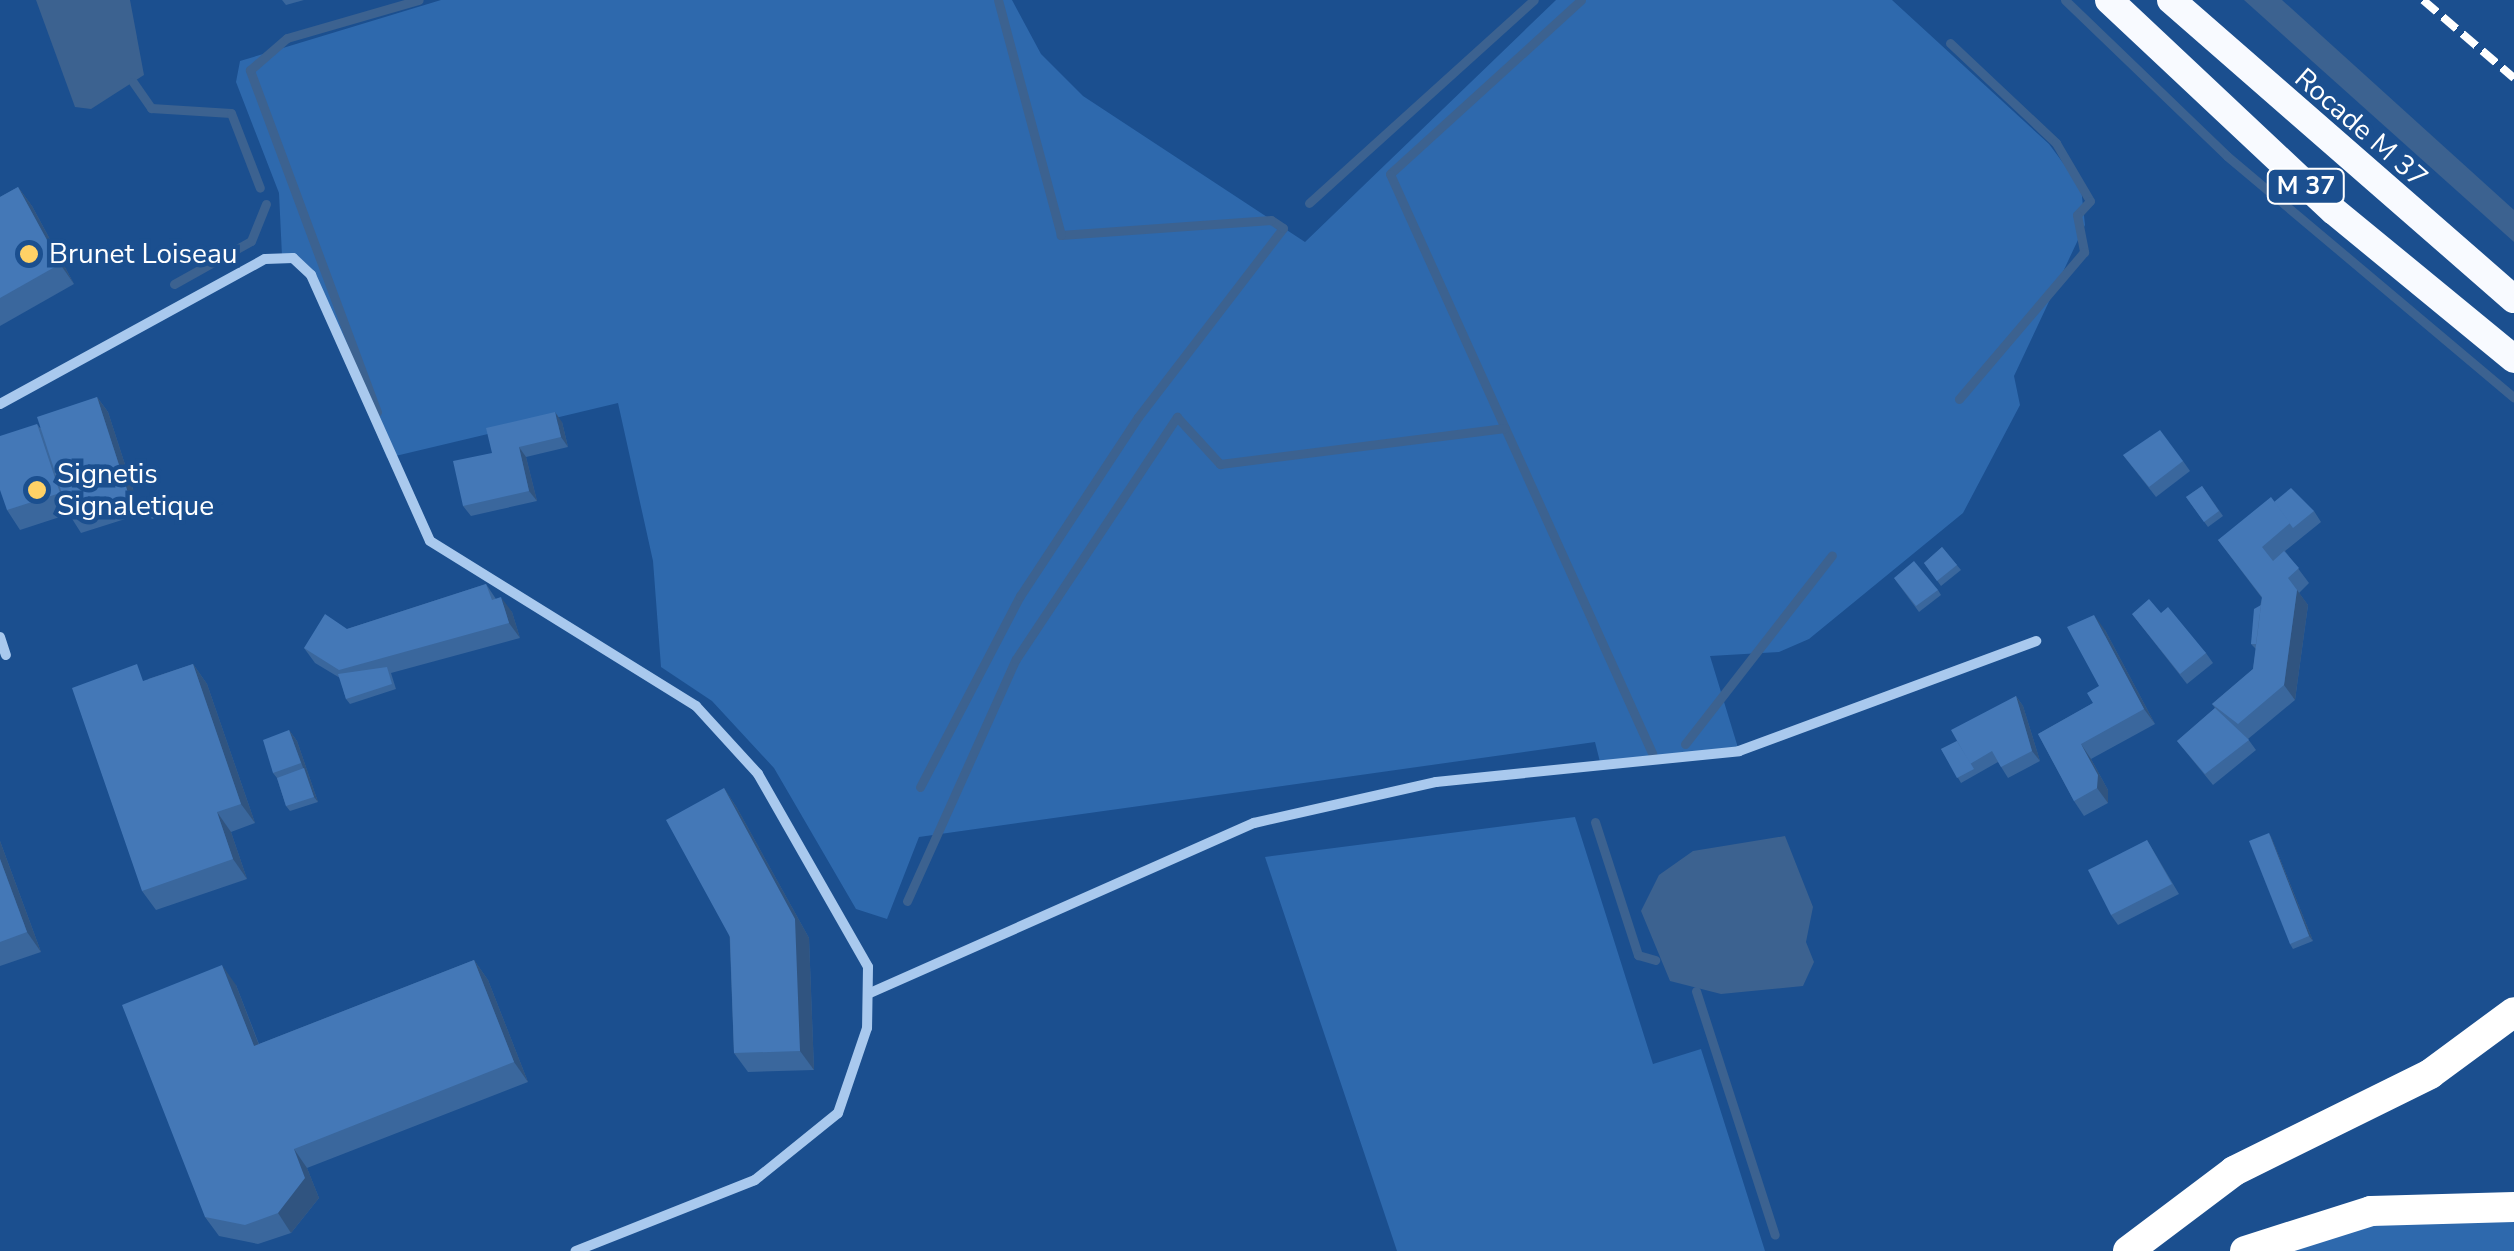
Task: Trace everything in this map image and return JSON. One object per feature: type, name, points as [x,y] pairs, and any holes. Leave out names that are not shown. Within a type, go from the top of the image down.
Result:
[{"type":"highway","name":"M 37","points":[[2109,0],[2334,211],[2514,358]]},
{"type":"highway","name":"Rocade M 37","points":[[2171,0],[2514,300]]},
{"type":"highway","points":[[2128,1251],[2234,1171],[2430,1074],[2514,1012]]},
{"type":"highway","points":[[2245,1251],[2372,1211],[2514,1207]]},
{"type":"street","points":[[0,404],[282,256],[311,274],[430,542],[696,706],[758,774],[868,967],[870,993],[843,1100],[817,1136],[755,1180],[576,1251]]},
{"type":"street","points":[[0,638],[6,655]]},
{"type":"street","points":[[870,993],[1254,824],[1436,782],[1739,751],[2036,641]]},
{"type":"shaded area","points":[[36,0],[130,0],[144,75],[91,109],[75,107]]},
{"type":"shaded area","points":[[441,0],[1012,0],[1041,54],[1083,96],[1305,242],[1556,0],[1892,0],[2049,144],[2081,187],[2085,225],[2014,376],[2020,405],[1963,513],[1809,639],[1779,652],[1710,656],[1739,751],[1602,770],[1595,742],[919,837],[887,919],[856,909],[774,768],[712,701],[661,667],[653,561],[618,403],[387,458],[311,275],[282,256],[279,193],[236,82],[240,61]]},
{"type":"shaded area","points":[[2244,0],[2282,0],[2514,210],[2514,242]]},
{"type":"shaded area","points":[[1575,817],[1653,1064],[1701,1049],[1765,1251],[1397,1251],[1265,857]]},
{"type":"shaded area","points":[[1785,836],[1813,907],[1806,942],[1814,962],[1803,986],[1721,994],[1670,981],[1641,911],[1659,875],[1693,851]]},
{"type":"shaded area","points":[[2389,1220],[2514,1220],[2514,1251],[2272,1251]]},
{"type":"building","name":"Brunet Loiseau","points":[[18,187],[60,264],[0,298],[0,197]]},
{"type":"building","points":[[97,397],[130,499],[70,518],[37,417]]},
{"type":"building","points":[[555,412],[561,437],[519,447],[529,491],[463,506],[453,461],[492,453],[486,428]]},
{"type":"building","points":[[37,424],[60,493],[7,510],[0,490],[0,436]]},
{"type":"building","points":[[2160,430],[2183,461],[2149,487],[2123,455]]},
{"type":"building","points":[[2202,486],[2219,511],[2204,522],[2186,497]]},
{"type":"building","points":[[2291,488],[2314,511],[2293,528],[2274,502]]},
{"type":"building","points":[[2271,497],[2290,523],[2262,547],[2273,561],[2284,551],[2299,568],[2288,578],[2297,590],[2284,685],[2238,724],[2212,704],[2253,669],[2262,597],[2218,540]]},
{"type":"building","points":[[166,498],[169,508],[148,514],[146,504]]},
{"type":"building","points":[[1942,547],[1957,565],[1937,581],[1924,563]]},
{"type":"building","points":[[1914,561],[1938,590],[1916,606],[1894,578]]},
{"type":"building","points":[[486,584],[492,600],[501,597],[509,623],[339,670],[304,648],[325,614],[347,629]]},
{"type":"building","points":[[2149,599],[2161,613],[2168,607],[2206,653],[2180,674],[2132,614]]},
{"type":"building","points":[[2261,605],[2256,644],[2251,644],[2254,609]]},
{"type":"building","points":[[2094,615],[2144,709],[2081,744],[2098,775],[2097,788],[2074,801],[2038,734],[2093,703],[2087,693],[2099,686],[2067,627]]},
{"type":"building","points":[[137,664],[143,681],[193,664],[241,804],[217,812],[233,859],[142,891],[72,688]]},
{"type":"building","points":[[387,667],[392,684],[346,699],[338,674]]},
{"type":"building","points":[[2016,696],[2032,751],[2001,767],[1992,751],[1970,764],[1951,730]]},
{"type":"building","points":[[2215,708],[2249,740],[2205,774],[2177,741]]},
{"type":"building","points":[[289,730],[301,763],[273,773],[263,740]]},
{"type":"building","points":[[1957,741],[1974,769],[1957,778],[1941,749]]},
{"type":"building","points":[[304,768],[314,797],[286,806],[277,778]]},
{"type":"building","points":[[724,788],[795,919],[800,1051],[734,1053],[730,937],[666,820]]},
{"type":"building","points":[[2269,833],[2309,936],[2290,944],[2249,841]]},
{"type":"building","points":[[2147,840],[2172,884],[2111,915],[2088,870]]},
{"type":"building","points":[[0,859],[27,932],[0,942]]},
{"type":"building","points":[[474,960],[514,1062],[294,1149],[305,1178],[278,1213],[245,1225],[205,1217],[122,1005],[222,965],[254,1046]]},
{"type":"waterway","points":[[377,412],[250,70],[287,38],[419,0]]},
{"type":"waterway","points":[[920,787],[1020,596],[1138,417],[1283,228],[1271,220],[1061,235],[998,0]]},
{"type":"waterway","points":[[1309,203],[1534,0]]},
{"type":"waterway","points":[[1581,0],[1390,174],[1652,753]]},
{"type":"waterway","points":[[2065,0],[2227,156],[2514,398]]},
{"type":"waterway","points":[[1950,43],[2056,143],[2090,201],[2077,215],[2084,252],[1959,399]]},
{"type":"waterway","points":[[133,82],[151,108],[231,113],[260,188]]},
{"type":"waterway","points":[[174,284],[251,241],[266,204]]},
{"type":"waterway","points":[[907,901],[1016,659],[1177,417],[1220,464],[1505,428]]},
{"type":"waterway","points":[[1685,744],[1832,555]]},
{"type":"waterway","points":[[1595,822],[1638,955],[1655,960]]},
{"type":"waterway","points":[[1696,991],[1775,1235]]},
{"type":"railway","points":[[2423,0],[2514,78]]},
{"type":"place","name":"Brunet Loiseau","points":[[29,254]]},
{"type":"place","name":"Signetis Signaletique","points":[[37,490]]}]
